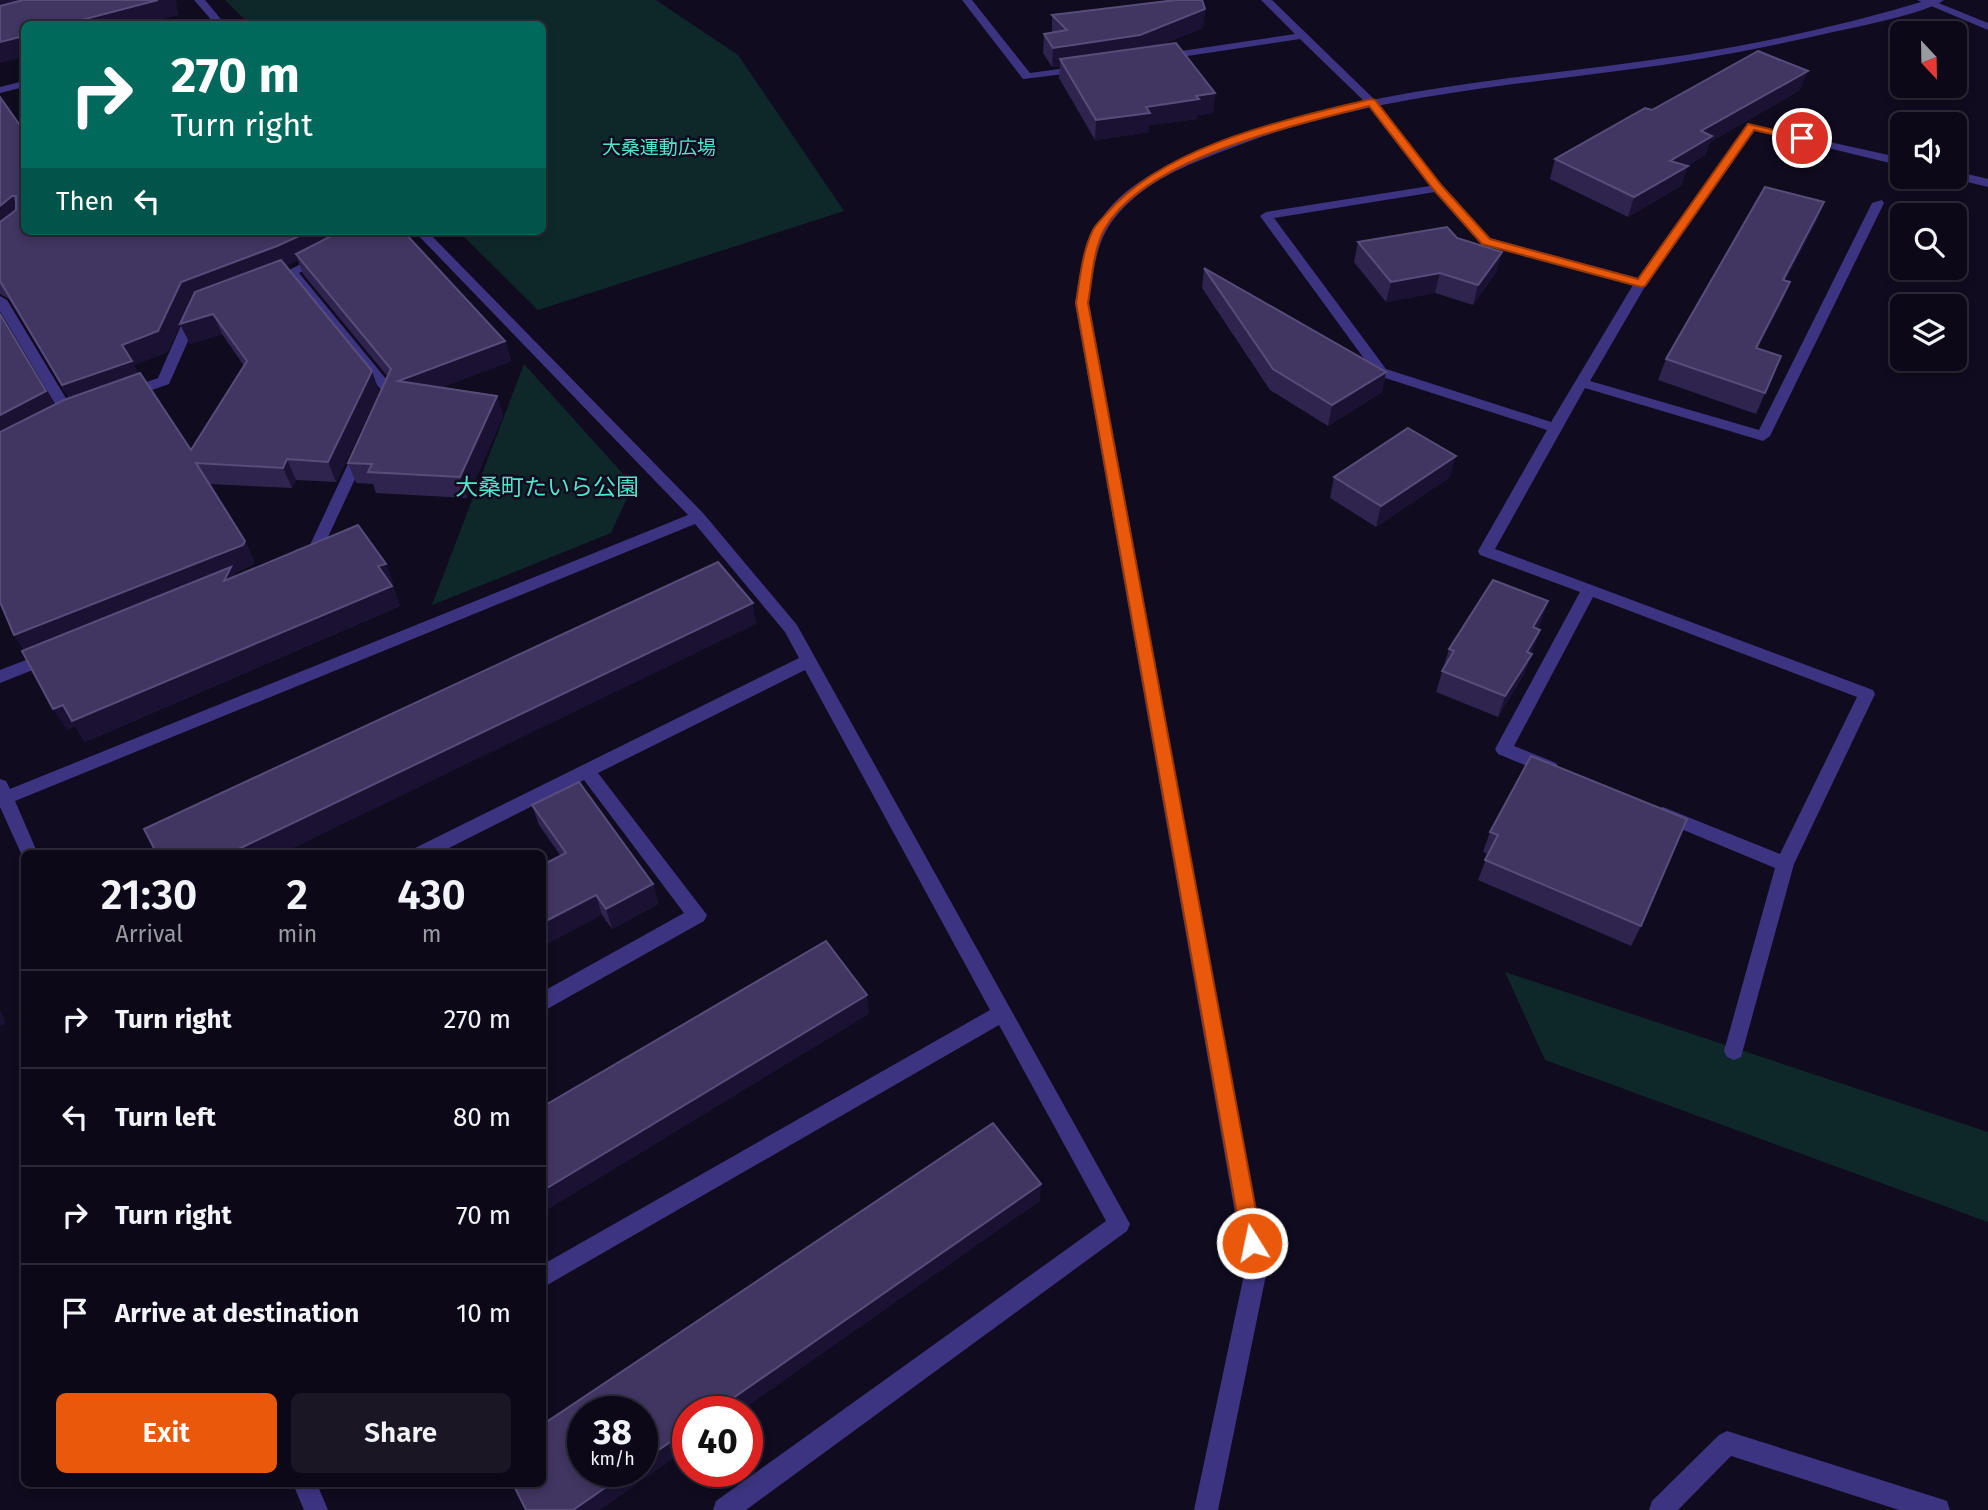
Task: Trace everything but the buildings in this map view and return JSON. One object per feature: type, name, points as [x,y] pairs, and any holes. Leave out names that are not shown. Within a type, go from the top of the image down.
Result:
[{"type":"street","points":[[199,0],[217,21]]},
{"type":"street","points":[[967,0],[1027,77],[1096,66]]},
{"type":"street","points":[[1266,0],[1371,102],[1438,188],[1486,241],[1641,283]]},
{"type":"street","points":[[1206,1510],[1256,1270],[1082,303],[1089,260],[1099,229],[1121,203],[1154,176],[1246,135],[1371,102],[1686,58],[1767,43],[1930,1],[1988,27]]},
{"type":"street","points":[[1151,58],[1302,36]]},
{"type":"street","points":[[0,90],[21,85]]},
{"type":"street","points":[[1734,1051],[1785,864],[1867,694],[1486,551],[1641,283],[1752,126],[1890,159]]},
{"type":"street","points":[[1967,178],[1988,183]]},
{"type":"street","points":[[1438,188],[1266,216],[1381,372],[1555,428]]},
{"type":"street","points":[[1582,383],[1763,436],[1878,203]]},
{"type":"street","points":[[424,235],[698,517],[790,629],[1119,1224],[725,1510]]},
{"type":"street","points":[[339,249],[286,274],[389,391],[378,416]]},
{"type":"street","points":[[0,300],[75,412],[46,427]]},
{"type":"street","points":[[117,398],[164,381],[196,309],[208,304]]},
{"type":"street","points":[[290,559],[316,548],[366,440]]},
{"type":"street","points":[[27,850],[2,792],[698,517]]},
{"type":"street","points":[[1567,775],[1504,749],[1589,590]]},
{"type":"street","points":[[0,677],[63,651]]},
{"type":"street","points":[[428,850],[808,661]]},
{"type":"street","points":[[546,1000],[697,915],[587,771]]},
{"type":"street","points":[[1644,807],[1785,864]]},
{"type":"street","points":[[546,1275],[1002,1013]]},
{"type":"street","points":[[1661,1510],[1727,1443],[1938,1510]]},
{"type":"street","points":[[306,1487],[316,1510]]},
{"type":"green space","name":"大桑運動広場","points":[[225,0],[656,0],[738,55],[844,211],[538,310],[462,235],[546,235],[546,21],[246,21]]},
{"type":"green space","name":"大桑町たいら公園","points":[[524,364],[633,485],[611,533],[432,605]]},
{"type":"green space","points":[[1505,972],[1988,1132],[1988,1222],[1545,1060]]},
{"type":"route","points":[[1252,1243],[1163,739],[1082,303],[1089,260],[1099,229],[1121,203],[1154,176],[1246,135],[1371,102],[1438,188],[1486,241],[1641,283],[1752,126],[1802,138]]}]
